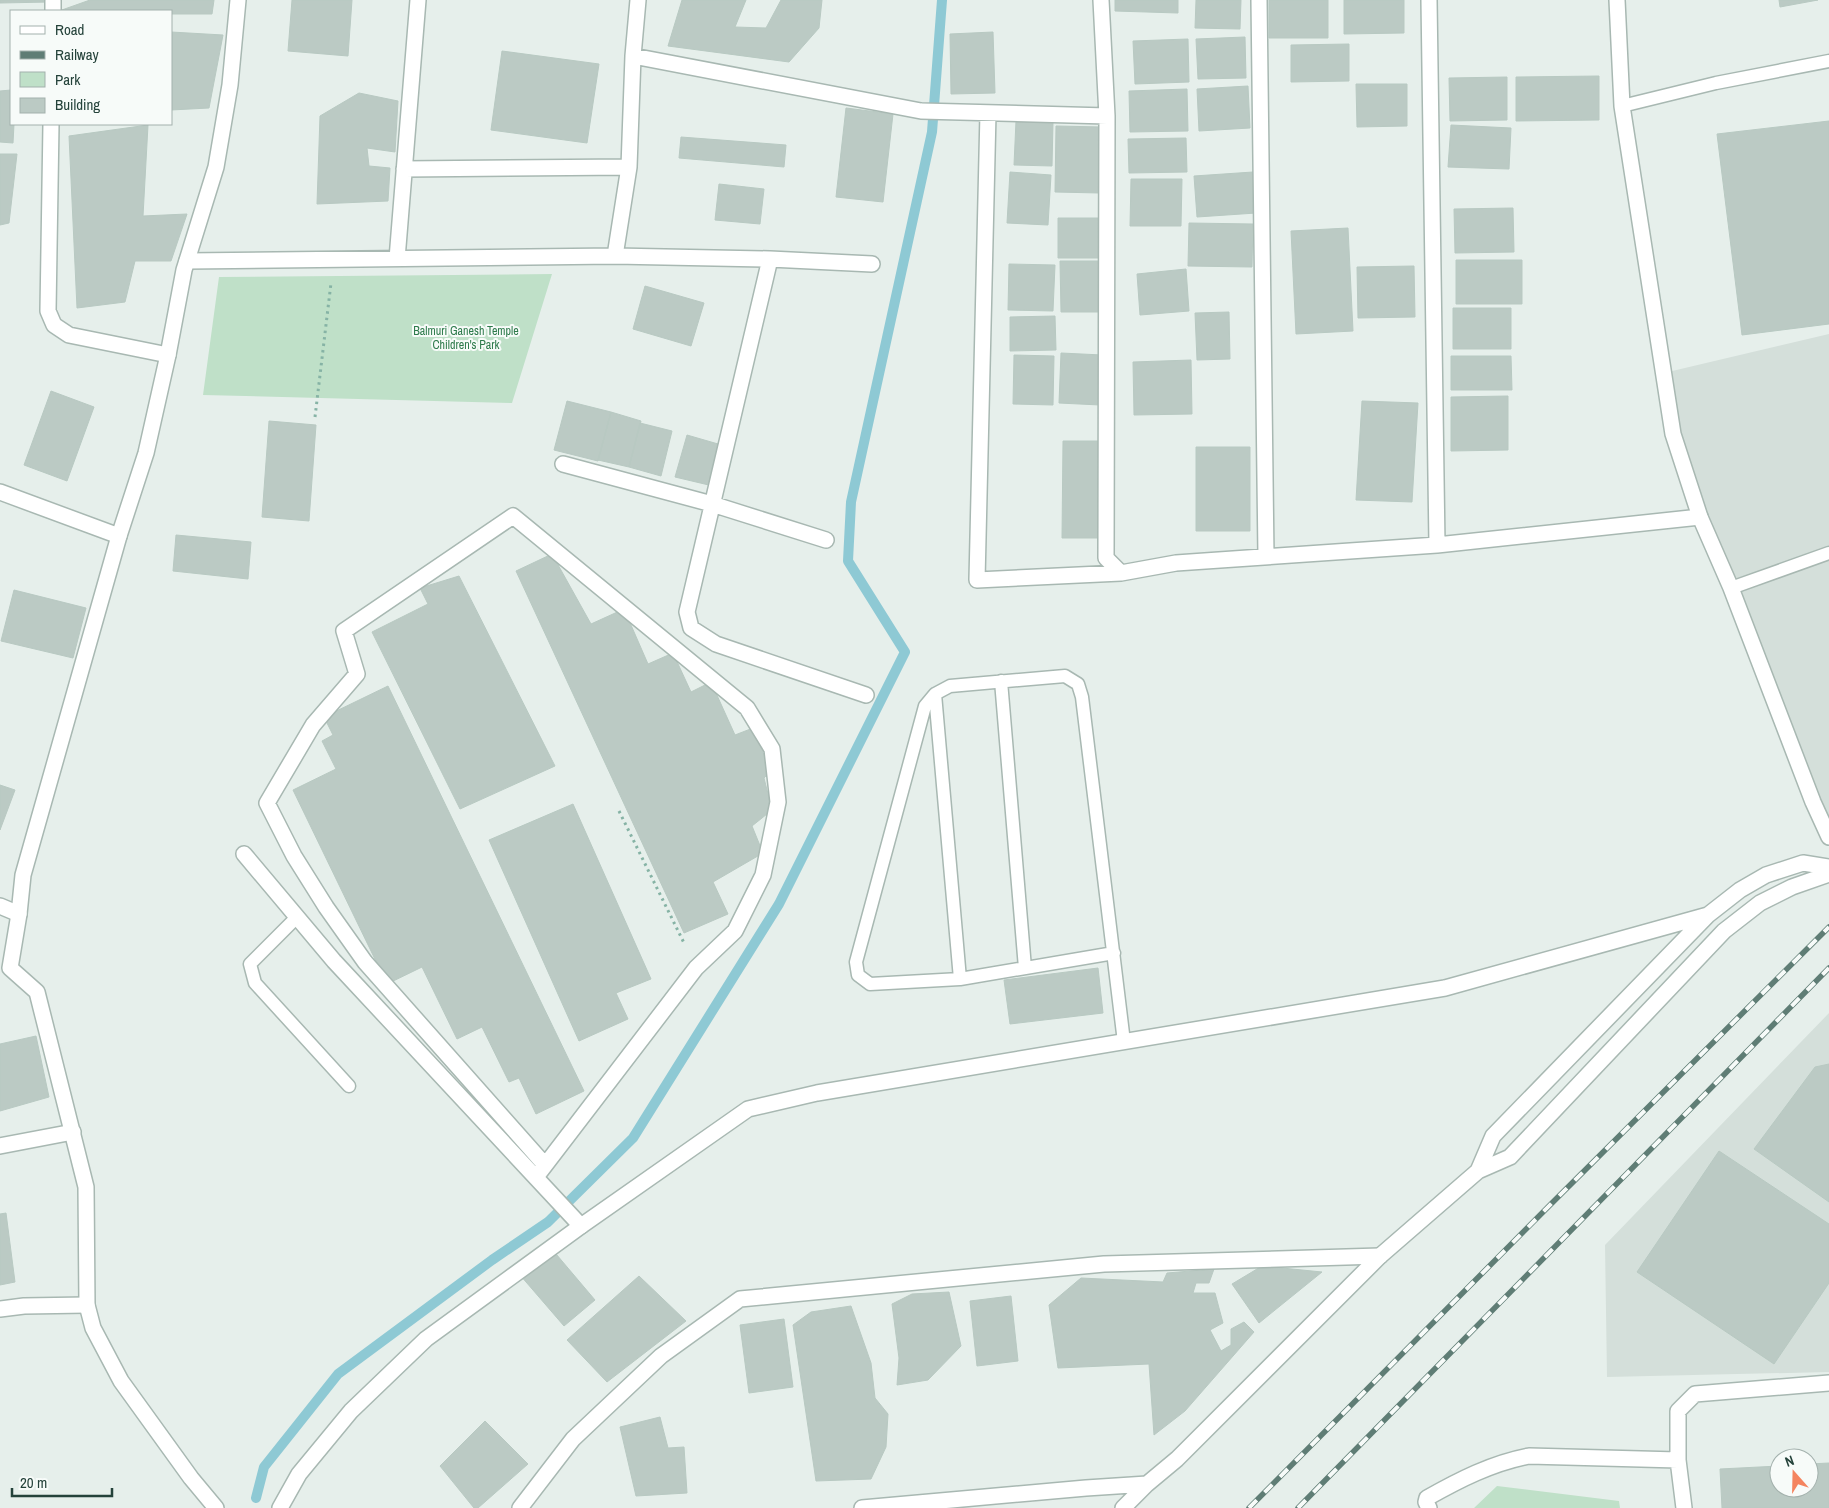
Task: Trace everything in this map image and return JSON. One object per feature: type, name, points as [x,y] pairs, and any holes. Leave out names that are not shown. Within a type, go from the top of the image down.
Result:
[{"type":"street","points":[[216,1508],[191,1478],[121,1381],[93,1328],[88,1305],[86,1187],[73,1132],[37,992],[5,969],[19,914],[23,876],[119,536],[146,453],[187,261],[216,167],[230,86],[238,0]]},
{"type":"street","points":[[397,259],[418,0]]},
{"type":"street","points":[[615,256],[629,167],[633,56],[638,0]]},
{"type":"street","points":[[1101,0],[1107,116],[1106,558],[1121,573]]},
{"type":"street","points":[[1259,0],[1266,557]]},
{"type":"street","points":[[1429,0],[1437,545]]},
{"type":"street","points":[[1617,0],[1622,106],[1673,434],[1700,517],[1730,588],[1813,802],[1829,837]]},
{"type":"street","points":[[633,56],[922,111],[1107,116]]},
{"type":"street","points":[[988,113],[977,580],[1121,573],[1176,563],[1437,545],[1700,517]]},
{"type":"street","points":[[51,125],[48,311],[54,325],[68,335],[168,355]]},
{"type":"street","points":[[404,169],[629,167]]},
{"type":"street","points":[[187,261],[615,256],[770,259],[872,264]]},
{"type":"street","points":[[770,259],[687,612],[691,628],[716,644],[866,695]]},
{"type":"street","points":[[562,464],[712,504],[826,540]]},
{"type":"street","points":[[0,492],[119,536]]},
{"type":"street","points":[[541,1171],[696,968],[736,931],[763,875],[778,802],[772,750],[747,708],[513,516],[344,631],[357,674],[313,725],[267,803],[294,856],[326,907],[365,962],[541,1171],[561,1204],[578,1222]]},
{"type":"street","points":[[244,854],[334,961],[541,1171]]},
{"type":"street","points":[[1478,1171],[1493,1136],[1708,915],[1740,890],[1766,875],[1803,863],[1829,867]]},
{"type":"street","points":[[1123,1508],[1147,1484],[1177,1459],[1380,1256],[1478,1171],[1510,1157],[1724,931],[1760,903],[1792,887],[1829,874]]},
{"type":"street","points":[[0,906],[19,914]]},
{"type":"street","points":[[280,1508],[299,1474],[351,1411],[426,1339],[578,1222],[748,1109],[817,1093],[1445,988],[1708,915]]},
{"type":"street","points":[[334,961],[355,947]]},
{"type":"street","points":[[0,1146],[73,1132]]},
{"type":"street","points":[[520,1508],[573,1439],[661,1356],[740,1299],[1104,1264],[1380,1256]]},
{"type":"street","points":[[0,1309],[24,1306],[88,1305]]},
{"type":"street","points":[[1684,1508],[1678,1460],[1678,1411],[1695,1394],[1829,1383]]},
{"type":"street","points":[[1429,1508],[1426,1502],[1427,1498],[1484,1469],[1529,1456],[1678,1460]]},
{"type":"street","points":[[862,1508],[1147,1484]]},
{"type":"lane","points":[[1622,106],[1716,83],[1829,61]]},
{"type":"lane","points":[[1730,588],[1829,554]]},
{"type":"lane","points":[[1114,954],[960,978],[870,984],[858,975],[856,962],[924,706],[935,694],[950,686],[1065,676],[1078,684],[1082,696],[1114,954],[1124,1042]]},
{"type":"lane","points":[[1001,681],[1025,968]]},
{"type":"lane","points":[[935,694],[960,978]]},
{"type":"lane","points":[[298,918],[250,964],[255,983],[349,1086]]},
{"type":"path","points":[[316,417],[334,260]]},
{"type":"path","points":[[619,811],[696,968]]},
{"type":"shaded area","points":[[1829,334],[1829,821],[1707,540],[1671,434],[1668,372]]},
{"type":"shaded area","points":[[1829,1013],[1829,1372],[1607,1377],[1605,1245]]},
{"type":"green space","name":"Balmuri Ganesh Temple Children's Park","points":[[552,274],[512,403],[203,395],[219,277]]},
{"type":"green space","points":[[1497,1486],[1619,1501],[1620,1508],[1474,1508]]},
{"type":"building","points":[[0,0],[50,0],[50,2],[0,3]]},
{"type":"building","points":[[90,0],[214,0],[212,14],[172,14],[172,10],[62,10]]},
{"type":"building","points":[[292,0],[352,0],[348,56],[288,51]]},
{"type":"building","points":[[682,0],[746,0],[735,27],[766,28],[781,0],[822,0],[819,28],[789,62],[668,46]]},
{"type":"building","points":[[1115,0],[1178,0],[1178,13],[1115,11]]},
{"type":"building","points":[[1196,0],[1241,0],[1240,29],[1195,28]]},
{"type":"building","points":[[1269,0],[1328,0],[1328,38],[1269,38]]},
{"type":"building","points":[[1344,0],[1404,0],[1404,33],[1344,34]]},
{"type":"building","points":[[1779,0],[1818,0],[1780,7]]},
{"type":"building","points":[[172,32],[223,35],[209,108],[172,110]]},
{"type":"building","points":[[993,32],[995,93],[951,94],[950,34]]},
{"type":"building","points":[[1245,37],[1246,78],[1198,79],[1196,39]]},
{"type":"building","points":[[1188,39],[1189,82],[1135,84],[1133,41]]},
{"type":"building","points":[[1349,44],[1349,81],[1291,82],[1291,45]]},
{"type":"building","points":[[502,51],[599,64],[587,143],[491,130]]},
{"type":"building","points":[[1599,76],[1599,120],[1516,121],[1516,77]]},
{"type":"building","points":[[1507,77],[1507,120],[1450,121],[1449,78]]},
{"type":"building","points":[[1356,84],[1407,84],[1407,126],[1357,127]]},
{"type":"building","points":[[1248,86],[1250,128],[1199,131],[1197,89]]},
{"type":"building","points":[[1187,89],[1188,131],[1130,132],[1129,91]]},
{"type":"building","points":[[10,90],[10,125],[14,125],[13,143],[0,142],[0,91]]},
{"type":"building","points":[[359,93],[398,101],[395,152],[367,148],[369,166],[390,168],[388,201],[317,204],[320,116]]},
{"type":"building","points":[[846,108],[893,114],[883,202],[836,197]]},
{"type":"building","points":[[1016,121],[1053,122],[1052,166],[1014,165]]},
{"type":"building","points":[[1829,121],[1829,324],[1742,335],[1717,134]]},
{"type":"building","points":[[148,125],[143,216],[187,214],[171,261],[135,261],[125,302],[77,308],[69,136]]},
{"type":"building","points":[[1451,125],[1511,128],[1509,169],[1448,167]]},
{"type":"building","points":[[1056,126],[1102,127],[1100,193],[1055,192]]},
{"type":"building","points":[[681,137],[786,145],[784,167],[679,158]]},
{"type":"building","points":[[1186,138],[1187,172],[1129,173],[1128,139]]},
{"type":"building","points":[[0,154],[17,154],[9,223],[0,225]]},
{"type":"building","points":[[1010,172],[1051,175],[1048,225],[1007,223]]},
{"type":"building","points":[[1253,172],[1256,213],[1197,217],[1194,176]]},
{"type":"building","points":[[1131,179],[1182,179],[1181,226],[1130,226]]},
{"type":"building","points":[[719,184],[764,189],[760,224],[715,220]]},
{"type":"building","points":[[1513,208],[1514,252],[1455,253],[1454,209]]},
{"type":"building","points":[[1058,218],[1098,218],[1099,258],[1058,258]]},
{"type":"building","points":[[1189,223],[1253,224],[1252,267],[1188,266]]},
{"type":"building","points":[[1348,228],[1353,331],[1296,334],[1291,231]]},
{"type":"building","points":[[1456,260],[1522,260],[1522,304],[1456,304]]},
{"type":"building","points":[[1060,261],[1101,261],[1101,312],[1061,312]]},
{"type":"building","points":[[1009,264],[1055,265],[1053,311],[1008,310]]},
{"type":"building","points":[[1414,266],[1415,317],[1358,318],[1357,267]]},
{"type":"building","points":[[1186,269],[1189,311],[1140,315],[1137,274]]},
{"type":"building","points":[[645,286],[704,303],[691,346],[633,329]]},
{"type":"building","points":[[1453,308],[1511,308],[1511,349],[1453,349]]},
{"type":"building","points":[[1229,312],[1230,359],[1197,360],[1195,313]]},
{"type":"building","points":[[1055,316],[1056,350],[1010,351],[1010,317]]},
{"type":"building","points":[[1061,353],[1102,355],[1100,405],[1059,403]]},
{"type":"building","points":[[1014,355],[1054,356],[1053,405],[1013,404]]},
{"type":"building","points":[[1451,356],[1511,356],[1512,390],[1451,390]]},
{"type":"building","points":[[1191,360],[1192,414],[1134,415],[1133,362]]},
{"type":"building","points":[[51,391],[94,407],[67,481],[24,465]]},
{"type":"building","points":[[1508,396],[1508,450],[1451,451],[1451,397]]},
{"type":"building","points":[[567,401],[611,412],[598,461],[554,450]]},
{"type":"building","points":[[1362,401],[1418,403],[1412,502],[1356,500]]},
{"type":"building","points":[[611,412],[641,421],[629,467],[598,460]]},
{"type":"building","points":[[269,421],[316,425],[309,521],[262,517]]},
{"type":"building","points":[[640,423],[672,431],[661,476],[629,467]]},
{"type":"building","points":[[687,435],[725,446],[713,486],[675,477]]},
{"type":"building","points":[[1063,441],[1101,441],[1101,538],[1062,538]]},
{"type":"building","points":[[1196,447],[1250,447],[1250,531],[1196,531]]},
{"type":"building","points":[[176,535],[251,542],[248,579],[173,571]]},
{"type":"building","points":[[552,554],[591,624],[624,609],[648,664],[673,653],[691,692],[711,682],[735,735],[753,728],[771,771],[764,778],[772,810],[752,826],[763,853],[713,882],[728,914],[684,933],[516,571]]},
{"type":"building","points":[[459,576],[555,766],[460,809],[372,632],[428,604],[420,588]]},
{"type":"building","points":[[14,590],[86,608],[73,658],[1,641]]},
{"type":"building","points":[[388,686],[584,1091],[536,1114],[519,1078],[509,1082],[482,1027],[457,1039],[422,967],[387,984],[293,790],[336,769],[322,741],[333,735],[324,717]]},
{"type":"building","points":[[0,785],[15,790],[0,830]]},
{"type":"building","points":[[573,804],[651,979],[616,993],[628,1019],[579,1041],[489,840]]},
{"type":"building","points":[[1098,968],[1103,1013],[1010,1024],[1004,980]]},
{"type":"building","points":[[36,1036],[49,1097],[0,1111],[0,1044]]},
{"type":"building","points":[[1829,1064],[1829,1202],[1754,1149],[1815,1067]]},
{"type":"building","points":[[1719,1151],[1829,1224],[1829,1283],[1774,1364],[1637,1272]]},
{"type":"building","points":[[6,1213],[15,1282],[0,1285],[0,1214]]},
{"type":"building","points":[[551,1248],[595,1300],[564,1326],[520,1275]]},
{"type":"building","points":[[1262,1266],[1322,1272],[1259,1323],[1232,1284]]},
{"type":"building","points":[[1214,1269],[1209,1283],[1196,1283],[1193,1293],[1215,1293],[1223,1323],[1210,1330],[1221,1351],[1231,1345],[1231,1329],[1244,1322],[1254,1332],[1185,1411],[1154,1435],[1149,1364],[1058,1368],[1049,1305],[1081,1278],[1163,1282],[1167,1273]]},
{"type":"building","points":[[639,1276],[686,1321],[607,1382],[567,1340]]},
{"type":"building","points":[[949,1292],[961,1346],[928,1380],[897,1385],[899,1358],[892,1304],[912,1294]]},
{"type":"building","points":[[1011,1296],[1018,1361],[977,1366],[970,1301]]},
{"type":"building","points":[[851,1306],[871,1363],[875,1398],[888,1414],[886,1447],[871,1479],[816,1481],[793,1325],[811,1312]]},
{"type":"building","points":[[784,1319],[793,1387],[749,1393],[740,1325]]},
{"type":"building","points":[[660,1417],[668,1448],[684,1447],[687,1493],[636,1496],[620,1427]]},
{"type":"building","points":[[485,1421],[528,1464],[478,1508],[474,1508],[440,1466]]},
{"type":"building","points":[[1829,1463],[1829,1508],[1722,1508],[1720,1469],[1769,1467],[1769,1498],[1819,1498],[1819,1464]]},
{"type":"waterway","points":[[256,1498],[264,1467],[338,1374],[492,1260],[548,1222],[633,1138],[779,904],[905,652],[848,561],[851,502],[932,132],[942,0]]},
{"type":"railway","points":[[1249,1508],[1829,927]]},
{"type":"railway","points":[[1298,1508],[1829,968]]}]
